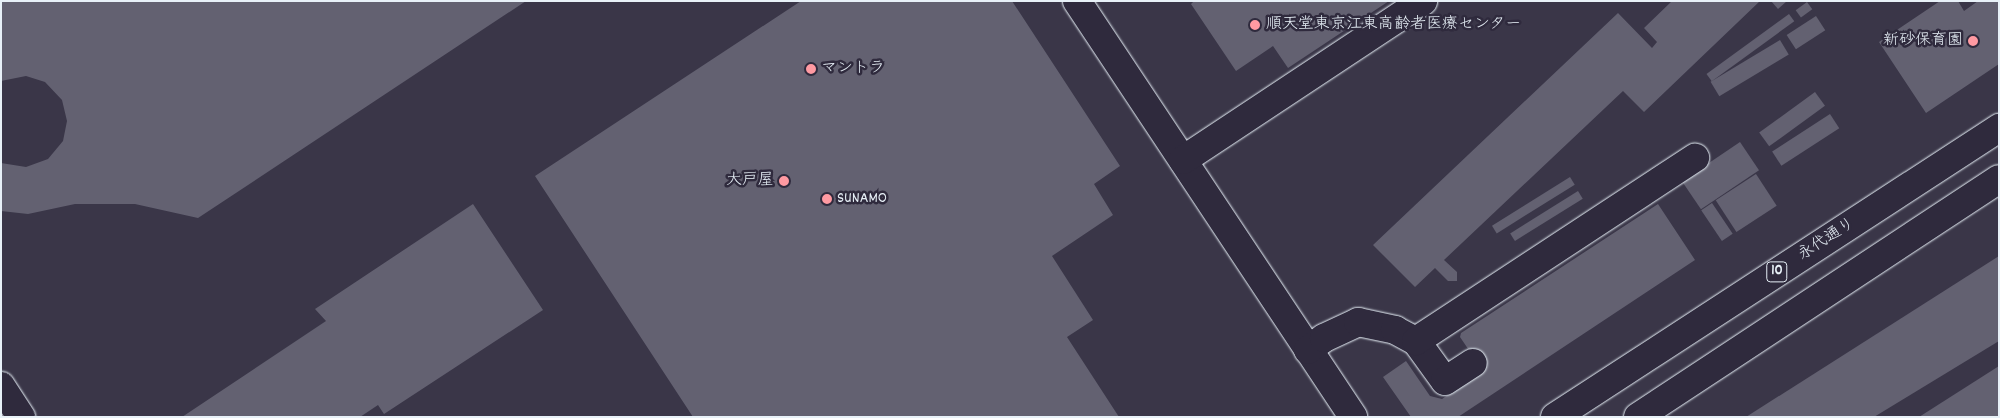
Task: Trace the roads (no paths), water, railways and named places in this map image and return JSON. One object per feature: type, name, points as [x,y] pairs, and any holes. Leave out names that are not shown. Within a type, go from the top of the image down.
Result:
[{"type":"main road","points":[[1077,1],[1352,417]]},
{"type":"main road","points":[[1183,160],[1423,1]]},
{"type":"main road","name":"永代通り","points":[[1554,417],[1999,128]]},
{"type":"main road","points":[[1416,341],[1695,158]]},
{"type":"main road","points":[[1638,417],[1999,179]]},
{"type":"main road","points":[[1308,350],[1324,338],[1358,322],[1395,330],[1416,341],[1445,381],[1473,363]]},
{"type":"main road","points":[[1,386],[21,417]]},
{"type":"place","name":"順天堂東京江東高齢者医療センター","points":[[1255,25]]},
{"type":"place","name":"新砂保育園","points":[[1973,41]]},
{"type":"place","name":"マントラ","points":[[811,69]]},
{"type":"place","name":"大戸屋","points":[[784,181]]},
{"type":"place","name":"SUNAMO","points":[[827,199]]}]
